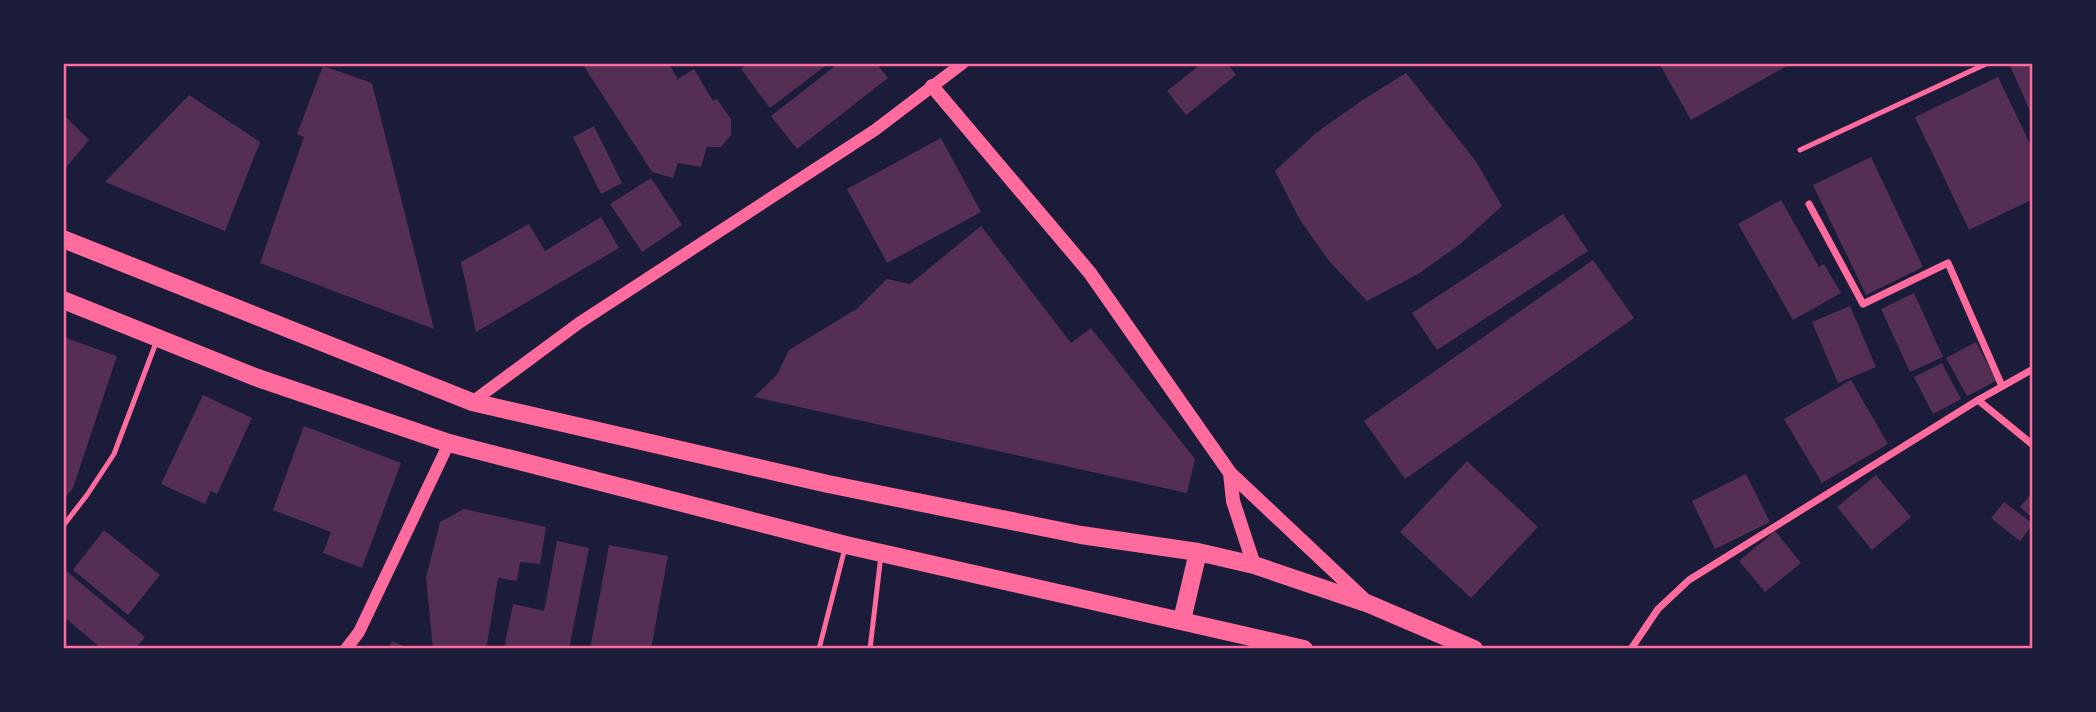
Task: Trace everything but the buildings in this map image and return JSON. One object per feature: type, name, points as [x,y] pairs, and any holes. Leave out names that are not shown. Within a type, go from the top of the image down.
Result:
[{"type":"main road","points":[[932,86],[1090,273],[1230,472],[1369,604]]},
{"type":"main road","points":[[63,239],[472,402],[828,484],[1081,535],[1198,552],[1254,565],[1369,604],[1474,649]]},
{"type":"main road","points":[[63,300],[255,377],[449,443],[846,545],[1304,649]]},
{"type":"main road","points":[[1230,472],[1233,501],[1254,565]]},
{"type":"main road","points":[[1182,620],[1198,552]]},
{"type":"street","points":[[472,402],[579,323],[875,130],[963,63]]},
{"type":"street","points":[[1809,204],[1863,304],[1948,263],[2002,386]]},
{"type":"street","points":[[1630,649],[1658,609],[1689,580],[1978,400],[2033,369]]},
{"type":"street","points":[[1978,400],[2033,445]]},
{"type":"street","points":[[346,649],[359,632],[449,443]]},
{"type":"lane","points":[[1800,150],[1988,63]]},
{"type":"lane","points":[[63,526],[114,454],[158,337]]},
{"type":"lane","points":[[819,649],[846,545]]},
{"type":"lane","points":[[870,649],[882,552]]}]
